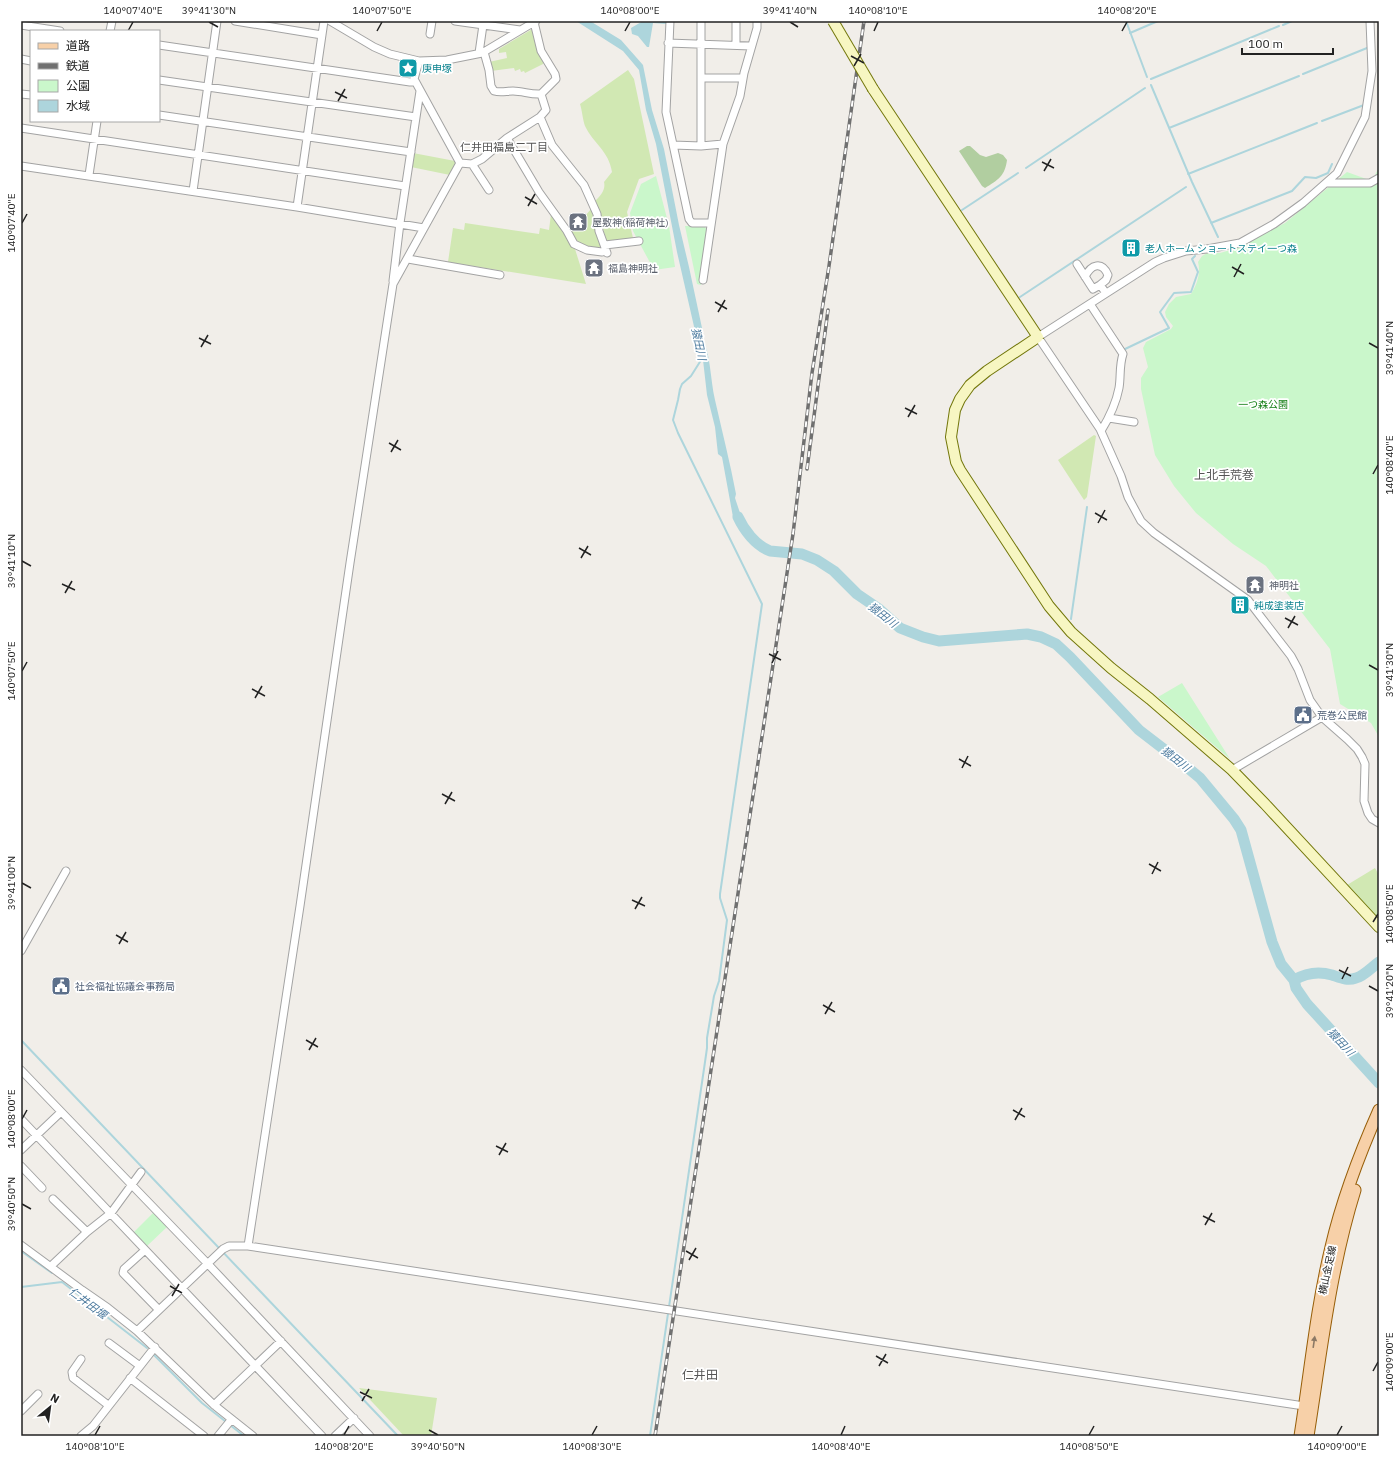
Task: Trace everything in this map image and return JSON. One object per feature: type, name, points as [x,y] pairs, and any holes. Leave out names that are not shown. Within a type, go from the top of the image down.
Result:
[{"type":"main road","name":"横山金足線","points":[[1300,1436],[1319,1308],[1331,1248],[1342,1206],[1355,1167],[1379,1110]]},
{"type":"main road","name":"横山金足線","points":[[1308,1436],[1333,1278],[1341,1241],[1360,1173],[1379,1128]]},
{"type":"street","points":[[193,191],[217,21]]},
{"type":"street","points":[[235,21],[322,35]]},
{"type":"street","points":[[297,207],[324,21]]},
{"type":"street","points":[[330,21],[374,47],[390,54],[419,61],[447,60],[482,52],[535,22],[541,51],[555,74],[556,79],[541,94],[533,95],[525,92],[512,91],[499,93],[494,91],[491,86],[489,70],[482,52],[483,25]]},
{"type":"street","points":[[430,34],[432,21]]},
{"type":"street","points":[[455,21],[520,30]]},
{"type":"street","points":[[670,21],[666,112],[689,219],[692,223],[711,223]]},
{"type":"street","points":[[701,21],[701,146]]},
{"type":"street","points":[[736,21],[736,45]]},
{"type":"street","points":[[703,280],[723,144],[740,96],[751,46],[757,28],[757,21]]},
{"type":"street","points":[[832,21],[873,89],[1101,432],[1121,476],[1128,497],[1141,520],[1154,533],[1248,600],[1290,656],[1298,669],[1310,700],[1322,717],[1347,739],[1357,749],[1362,757],[1365,764],[1364,801],[1368,813],[1372,819],[1379,823]]},
{"type":"street","points":[[1370,21],[1372,71],[1365,117],[1337,173],[1328,182],[1303,203],[1274,224],[1240,243],[1208,249],[1186,251],[1164,258],[1038,337],[970,385],[960,399],[955,410],[951,437],[956,462],[1026,572],[1049,606],[1071,632],[1111,668],[1150,699],[1232,770],[1379,927]]},
{"type":"street","points":[[21,25],[54,30]]},
{"type":"street","points":[[668,43],[751,46]]},
{"type":"street","points":[[160,45],[317,69],[416,82]]},
{"type":"street","points":[[419,61],[414,79],[460,163]]},
{"type":"street","points":[[701,78],[743,78]]},
{"type":"street","points":[[160,80],[416,117]]},
{"type":"street","points":[[248,1246],[393,284],[400,223],[420,91]]},
{"type":"street","points":[[460,163],[472,164],[507,138],[540,118],[546,110],[541,94]]},
{"type":"street","points":[[160,115],[411,152]]},
{"type":"street","points":[[540,118],[552,145],[584,185],[597,214],[599,231],[606,250]]},
{"type":"street","points":[[89,175],[97,122]]},
{"type":"street","points":[[21,128],[406,186]]},
{"type":"street","points":[[507,138],[539,192],[567,231],[574,244],[587,250],[602,252],[639,241]]},
{"type":"street","points":[[673,145],[701,146],[723,144]]},
{"type":"street","points":[[393,284],[460,163]]},
{"type":"street","points":[[472,164],[489,190]]},
{"type":"street","points":[[21,166],[297,207],[424,228]]},
{"type":"street","points":[[1328,182],[1370,183],[1379,178]]},
{"type":"street","points":[[408,259],[500,275]]},
{"type":"street","points":[[1077,264],[1085,277],[1093,289],[1106,280],[1108,275],[1102,266],[1098,265],[1089,271],[1085,277]]},
{"type":"street","points":[[1100,284],[1106,294]]},
{"type":"street","points":[[1090,304],[1123,354],[1120,363],[1119,388],[1114,408],[1101,432]]},
{"type":"street","points":[[1109,418],[1134,422]]},
{"type":"street","points":[[1232,770],[1322,717]]},
{"type":"street","points":[[21,951],[66,871]]},
{"type":"street","points":[[21,1070],[207,1263],[370,1436]]},
{"type":"street","points":[[21,1150],[61,1112]]},
{"type":"street","points":[[21,1120],[322,1436]]},
{"type":"street","points":[[21,1166],[42,1188]]},
{"type":"street","points":[[51,1266],[87,1232],[111,1213],[141,1172]]},
{"type":"street","points":[[53,1198],[87,1232]]},
{"type":"street","points":[[21,1245],[137,1330],[214,1405],[231,1420],[254,1436]]},
{"type":"street","points":[[137,1330],[221,1251],[229,1246],[248,1246],[1304,1406]]},
{"type":"street","points":[[145,1250],[124,1269],[123,1273],[159,1310]]},
{"type":"street","points":[[214,1405],[281,1341]]},
{"type":"street","points":[[110,1343],[140,1366]]},
{"type":"street","points":[[81,1436],[92,1426],[155,1347]]},
{"type":"street","points":[[81,1359],[72,1372],[73,1378],[108,1405]]},
{"type":"street","points":[[130,1378],[204,1436]]},
{"type":"street","points":[[21,1411],[38,1394]]},
{"type":"street","points":[[335,1436],[354,1418]]},
{"type":"street","points":[[218,1436],[231,1420]]},
{"type":"green space","points":[[534,28],[545,61],[543,64],[525,73],[524,71],[521,72],[520,69],[515,71],[514,68],[491,71],[489,62],[507,58],[506,52],[499,53],[499,49]]},
{"type":"green space","points":[[628,70],[634,79],[654,174],[639,179],[627,212],[633,238],[607,243],[595,201],[602,193],[604,182],[612,172],[608,158],[585,126],[580,104]]},
{"type":"green space","points":[[967,146],[970,146],[980,155],[986,157],[998,153],[1003,155],[1007,160],[1003,174],[985,188],[982,186],[959,151]]},
{"type":"green space","points":[[413,153],[455,161],[455,167],[450,175],[411,167]]},
{"type":"green space","name":"一つ森公園","points":[[1379,167],[1379,737],[1371,723],[1340,704],[1330,649],[1266,566],[1233,544],[1196,513],[1174,486],[1155,455],[1141,389],[1141,378],[1148,367],[1143,348],[1146,342],[1171,329],[1173,326],[1166,317],[1165,312],[1169,304],[1176,297],[1191,294],[1198,279],[1198,262],[1202,256],[1207,253],[1220,253],[1237,248],[1285,223],[1347,172],[1372,181]]},
{"type":"green space","points":[[656,176],[669,226],[675,267],[654,270],[633,231],[630,213],[641,184]]},
{"type":"green space","points":[[591,209],[603,247],[600,248],[590,248],[579,245],[570,231]]},
{"type":"green space","points":[[551,214],[565,232],[575,249],[586,284],[448,262],[453,228],[464,230],[465,223],[539,234],[540,228],[549,230]]},
{"type":"green space","points":[[685,226],[704,226],[708,231],[701,285],[697,284]]},
{"type":"green space","points":[[1094,435],[1096,436],[1087,497],[1084,500],[1058,460]]},
{"type":"green space","points":[[1182,683],[1230,759],[1158,697]]},
{"type":"green space","points":[[1375,868],[1379,875],[1379,920],[1347,885]]},
{"type":"green space","points":[[153,1213],[167,1227],[147,1246],[133,1233]]},
{"type":"green space","points":[[359,1388],[437,1398],[431,1436],[404,1436]]},
{"type":"water","points":[[576,21],[590,21],[621,40],[643,65],[652,110],[664,149],[702,328],[701,334],[709,358],[713,392],[729,458],[736,494],[735,498],[744,525],[751,535],[733,517],[722,457],[718,454],[715,427],[707,395],[703,360],[701,357],[677,252],[656,144],[646,110],[639,70],[623,51]]},
{"type":"water","points":[[643,21],[666,21],[666,24],[653,23],[649,47],[647,47],[638,36],[632,34],[631,28]]},
{"type":"waterway","points":[[1126,21],[1147,77]]},
{"type":"waterway","points":[[1130,33],[1158,21]]},
{"type":"waterway","points":[[1283,25],[1292,21]]},
{"type":"waterway","points":[[1151,79],[1279,26]]},
{"type":"waterway","points":[[1303,74],[1367,48]]},
{"type":"waterway","points":[[1169,128],[1299,76]]},
{"type":"waterway","points":[[1151,85],[1192,182],[1218,237]]},
{"type":"waterway","points":[[1026,168],[1145,88]]},
{"type":"waterway","points":[[1322,121],[1364,105]]},
{"type":"waterway","points":[[1188,174],[1317,123]]},
{"type":"waterway","points":[[1211,223],[1292,191],[1305,177],[1316,178],[1328,173],[1332,164]]},
{"type":"waterway","points":[[962,210],[1018,173]]},
{"type":"waterway","points":[[1020,297],[1186,187]]},
{"type":"waterway","points":[[1123,350],[1169,328],[1160,312],[1174,293],[1191,292],[1198,272],[1192,259],[1195,256]]},
{"type":"waterway","points":[[650,1436],[705,1062],[707,1038],[714,996],[719,981],[727,920],[720,894],[762,604],[673,420],[682,384],[691,376],[703,357]]},
{"type":"waterway","points":[[1071,619],[1087,507]]},
{"type":"waterway","name":"猿田川","points":[[738,517],[743,527],[760,545],[770,551],[802,554],[817,560],[834,571],[857,594],[879,609],[900,628],[923,637],[939,641],[1027,634],[1041,637],[1056,644],[1139,730],[1200,778],[1234,819],[1241,830],[1272,942],[1281,964],[1294,980],[1296,988],[1307,1004],[1379,1083]]},
{"type":"waterway","points":[[1294,980],[1308,974],[1317,973],[1344,979],[1353,979],[1359,977],[1379,962]]},
{"type":"waterway","points":[[21,1040],[398,1436]]},
{"type":"waterway","points":[[21,1251],[52,1273]]},
{"type":"waterway","name":"仁井田堰","points":[[21,1287],[62,1282],[147,1348]]},
{"type":"waterway","name":"仁井田堰","points":[[153,1354],[202,1403],[244,1436]]},
{"type":"railway","points":[[655,1436],[793,534],[812,373],[864,21]]},
{"type":"railway","points":[[807,469],[828,310]]},
{"type":"place","name":"庚申塚","points":[[408,68]]},
{"type":"place","name":"屋敷神(稲荷神社)","points":[[578,222]]},
{"type":"place","name":"老人ホーム ショートステイ一つ森","points":[[1131,248]]},
{"type":"place","name":"福島神明社","points":[[594,268]]},
{"type":"place","name":"神明社","points":[[1255,585]]},
{"type":"place","name":"純成塗装店","points":[[1240,605]]},
{"type":"place","name":"荒巻公民館","points":[[1303,715]]},
{"type":"place","name":"社会福祉協議会事務局","points":[[61,986]]},
{"type":"district","name":"仁井田福島二丁目","points":[[504,147]]},
{"type":"district","name":"上北手荒巻","points":[[1224,475]]},
{"type":"district","name":"仁井田","points":[[700,1375]]}]
